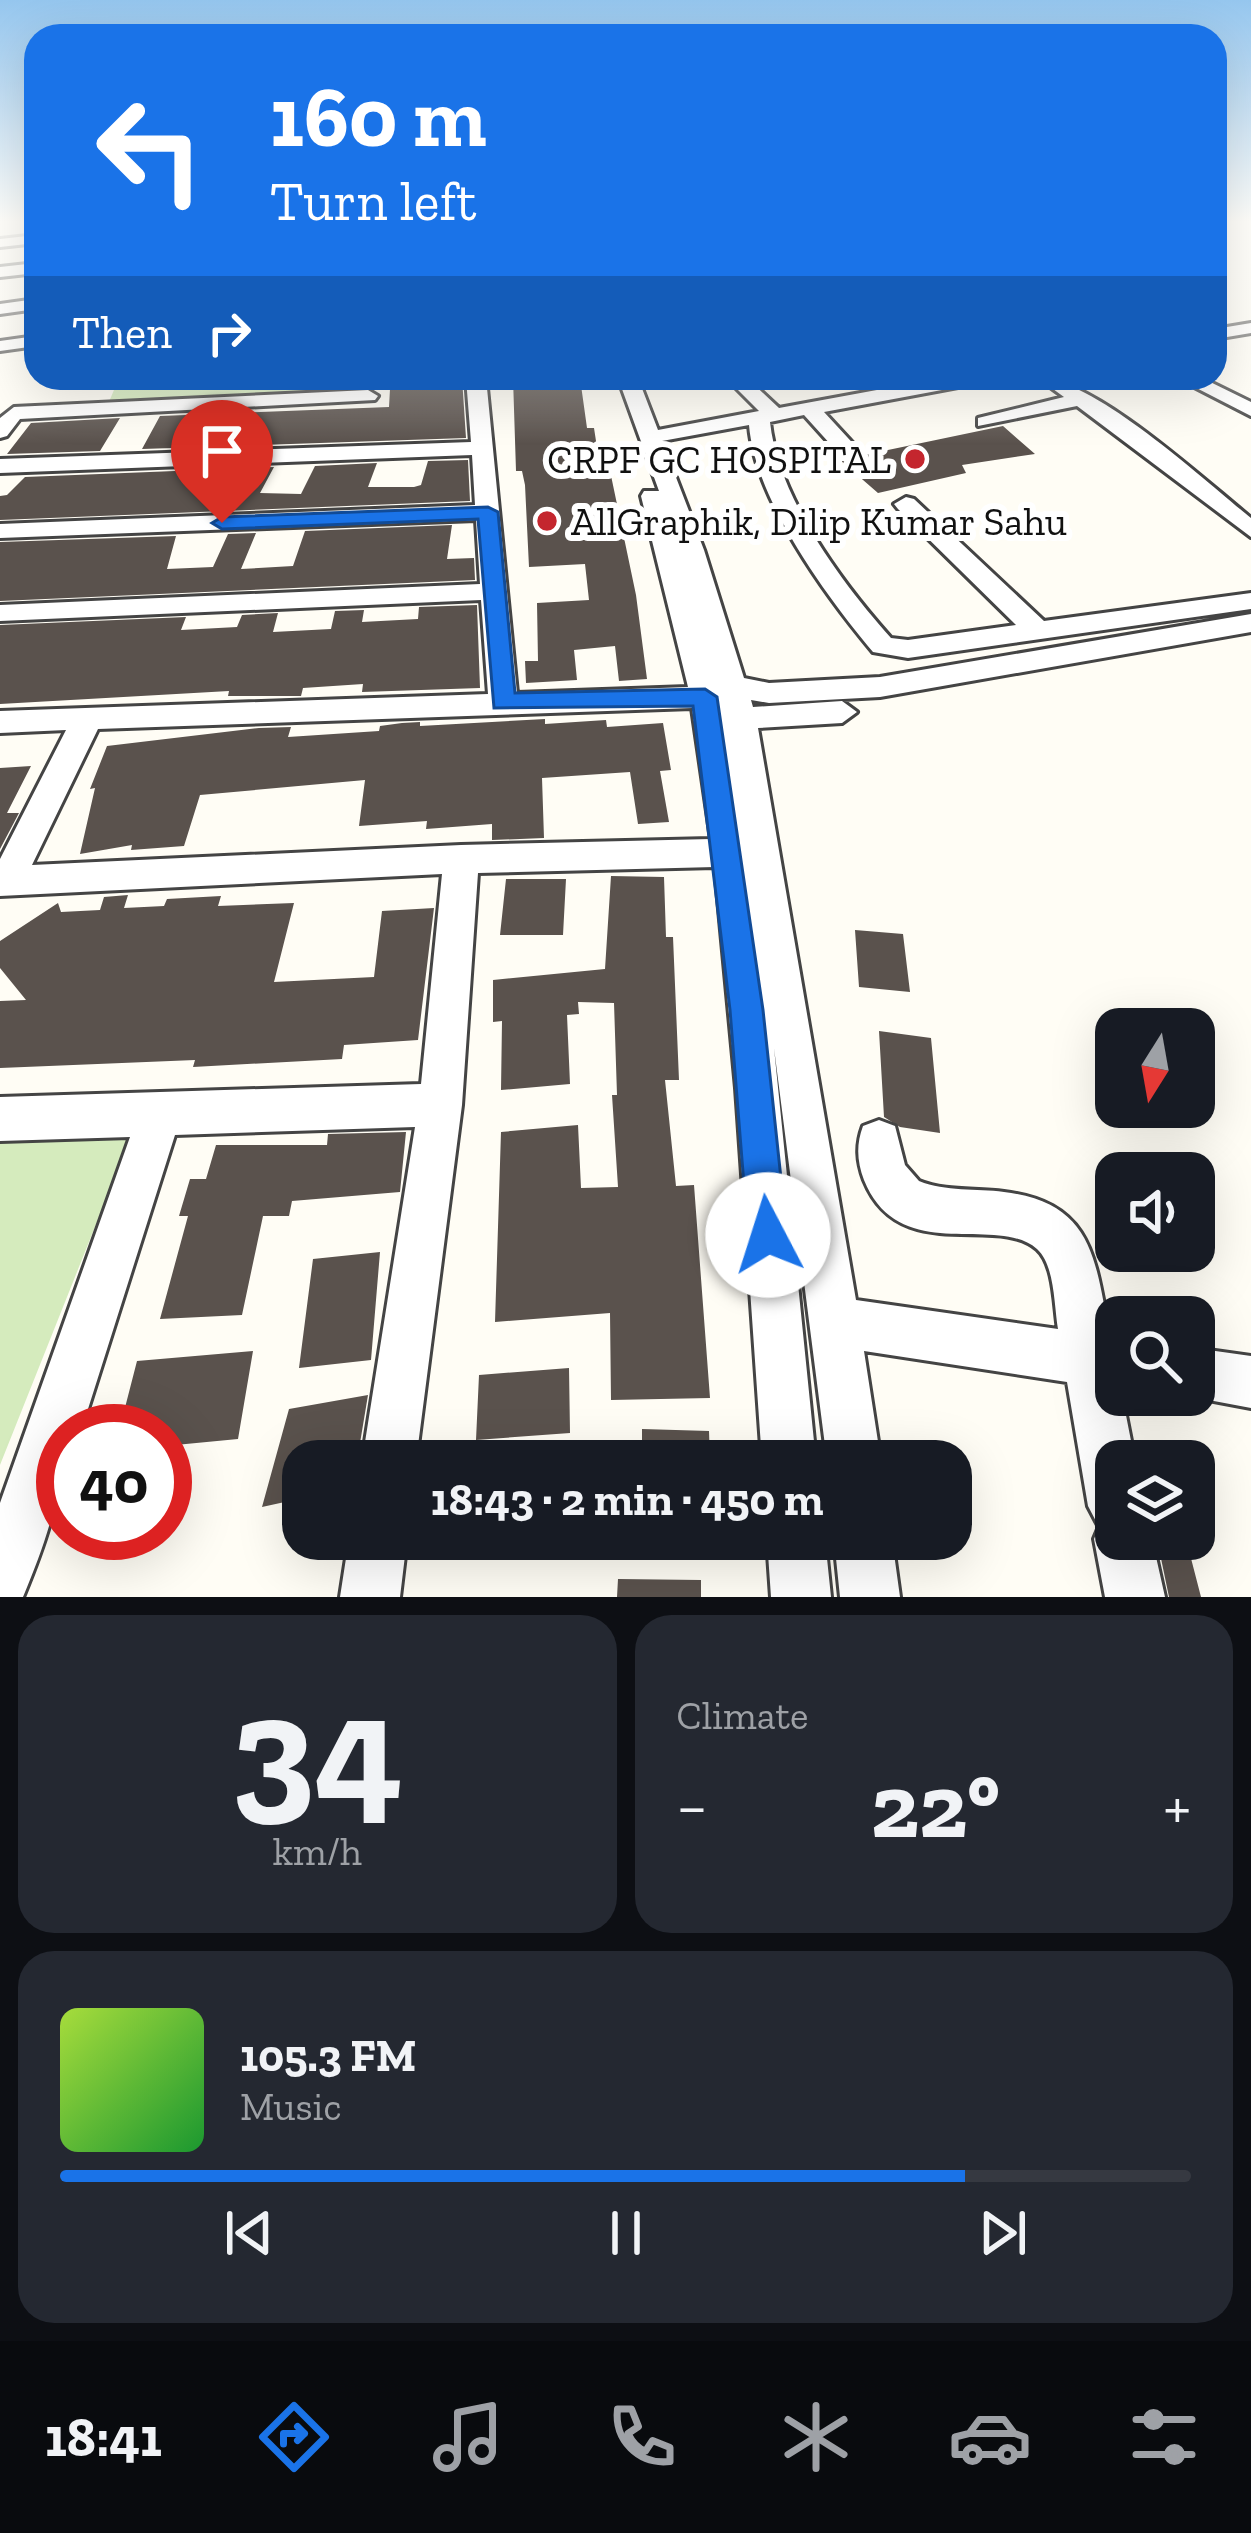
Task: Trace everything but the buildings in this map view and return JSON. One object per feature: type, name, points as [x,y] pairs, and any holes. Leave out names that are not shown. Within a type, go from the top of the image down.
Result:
[{"type":"street","points":[[477,390],[503,702]]},
{"type":"street","points":[[615,390],[637,439],[726,700],[772,902],[851,1440]]},
{"type":"street","points":[[633,390],[652,437],[697,614]]},
{"type":"street","points":[[745,390],[766,416],[764,458],[836,592],[873,640],[894,649],[1251,601]]},
{"type":"street","points":[[652,437],[908,390]]},
{"type":"street","points":[[1066,390],[1133,434],[1251,530]]},
{"type":"street","points":[[1211,390],[1251,410]]},
{"type":"street","points":[[985,422],[1080,399]]},
{"type":"street","points":[[0,432],[14,413],[109,401],[367,415],[482,448]]},
{"type":"street","points":[[809,408],[849,451]]},
{"type":"street","points":[[0,466],[367,415]]},
{"type":"street","points":[[906,504],[1038,631]]},
{"type":"street","points":[[0,531],[488,512]]},
{"type":"street","points":[[0,613],[494,591]]},
{"type":"street","points":[[726,700],[880,687],[1251,622]]},
{"type":"street","points":[[0,722],[503,702],[726,700],[868,710],[1041,675],[1251,641]]},
{"type":"street","points":[[726,700],[728,853],[787,1440]]},
{"type":"street","points":[[3,880],[88,718]]},
{"type":"street","points":[[3,880],[460,859],[728,853]]},
{"type":"street","points":[[392,1440],[440,1105],[460,859]]},
{"type":"street","points":[[734,904],[772,902]]},
{"type":"street","points":[[0,1119],[440,1105]]},
{"type":"street","points":[[0,1581],[160,1114]]},
{"type":"street","points":[[879,1142],[887,1180],[914,1204],[1022,1218],[1048,1225],[1062,1237],[1095,1342]]},
{"type":"street","points":[[835,1322],[1095,1359]]},
{"type":"street","points":[[1215,1377],[1251,1382]]},
{"type":"street","points":[[370,1597],[375,1560]]},
{"type":"street","points":[[798,1560],[802,1597]]},
{"type":"street","points":[[865,1560],[869,1597]]},
{"type":"street","points":[[1127,1560],[1135,1597]]},
{"type":"green space","points":[[114,390],[369,390],[368,396],[106,409]]},
{"type":"green space","points":[[130,1139],[0,1465],[0,1140]]},
{"type":"place","name":"CRPF GC HOSPITAL","points":[[915,459]]},
{"type":"place","name":"AllGraphik, Dilip Kumar Sahu","points":[[547,521]]},
{"type":"route","points":[[222,523],[488,512],[503,702],[705,697],[747,1010],[768,1235]]}]
